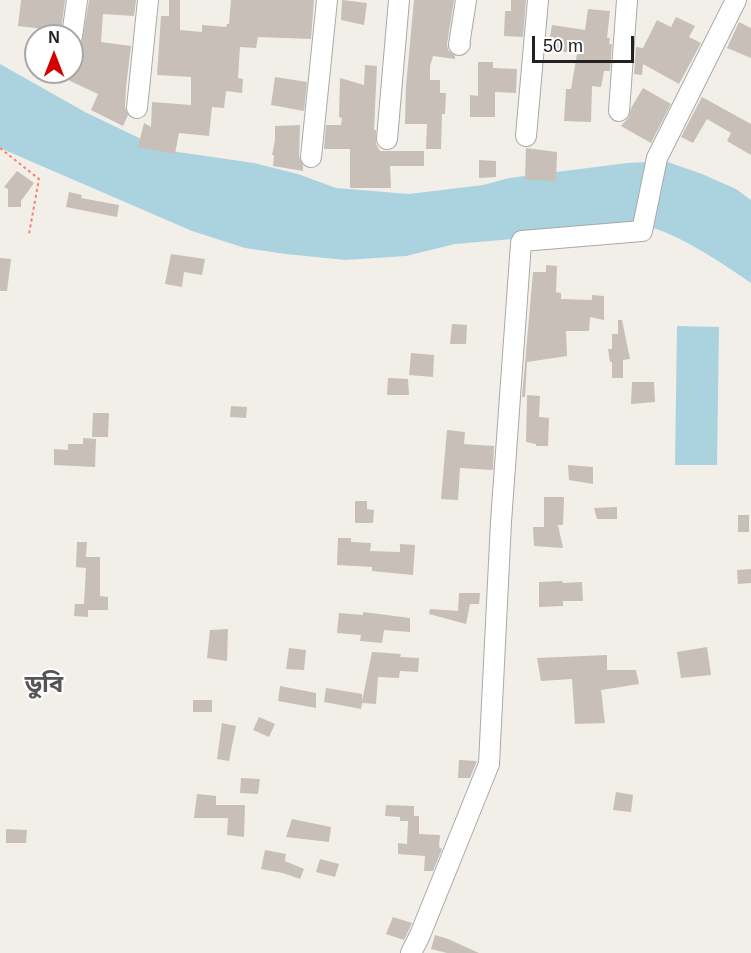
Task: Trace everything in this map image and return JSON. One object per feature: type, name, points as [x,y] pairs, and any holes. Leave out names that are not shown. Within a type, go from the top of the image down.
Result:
[{"type":"street","points":[[74,24],[77,0]]},
{"type":"street","points":[[137,108],[148,0]]},
{"type":"street","points":[[311,157],[327,0]]},
{"type":"street","points":[[387,139],[399,0]]},
{"type":"street","points":[[460,44],[466,0]]},
{"type":"street","points":[[526,135],[538,0]]},
{"type":"street","points":[[619,111],[627,0]]},
{"type":"street","points":[[411,953],[489,764],[501,522],[520,243],[565,236],[642,231],[657,158],[736,0]]},
{"type":"path","points":[[0,148],[39,179],[28,234]]},
{"type":"water","points":[[0,64],[24,78],[24,84],[35,84],[85,112],[164,150],[254,163],[298,174],[336,188],[409,194],[483,185],[509,178],[627,163],[665,161],[736,189],[751,200],[751,283],[690,244],[651,227],[455,244],[406,256],[345,260],[245,248],[192,231],[0,148]]},
{"type":"water","points":[[677,326],[719,327],[717,465],[675,465]]},
{"type":"building","points":[[21,0],[65,0],[62,24],[18,26]]},
{"type":"building","points":[[89,0],[136,0],[134,16],[103,14],[101,42],[131,46],[125,107],[128,115],[123,126],[91,110],[98,94],[77,84],[84,84],[84,30]]},
{"type":"building","points":[[169,0],[180,0],[180,30],[202,32],[202,25],[226,27],[229,24],[231,0],[314,0],[311,39],[258,37],[256,48],[240,47],[238,78],[243,79],[242,93],[226,91],[224,108],[212,107],[209,136],[179,133],[175,154],[138,147],[144,123],[151,127],[152,102],[191,105],[191,77],[157,75],[161,16],[169,16]]},
{"type":"building","points":[[342,0],[367,3],[364,25],[341,20]]},
{"type":"building","points":[[414,0],[454,0],[447,44],[448,50],[455,56],[455,59],[433,56],[430,66],[430,80],[440,80],[440,93],[446,93],[445,114],[442,114],[441,149],[426,149],[427,124],[405,124]]},
{"type":"building","points":[[511,0],[526,0],[523,37],[504,36],[505,11],[511,11]]},
{"type":"building","points":[[588,9],[610,11],[607,38],[610,38],[609,44],[612,44],[610,71],[604,71],[601,87],[592,86],[591,122],[564,121],[566,89],[571,89],[577,54],[548,49],[552,25],[585,30]]},
{"type":"building","points":[[676,17],[695,26],[689,37],[701,43],[679,84],[643,64],[642,75],[634,74],[636,47],[643,48],[657,20],[671,27]]},
{"type":"building","points":[[739,22],[751,28],[751,58],[727,48]]},
{"type":"building","points":[[478,62],[493,62],[493,68],[517,69],[516,93],[495,92],[495,117],[470,117],[470,95],[478,96]]},
{"type":"building","points":[[365,65],[377,66],[374,130],[376,130],[376,144],[380,151],[424,151],[424,166],[390,166],[391,188],[350,188],[350,149],[324,149],[326,125],[341,125],[342,118],[339,117],[340,78],[364,85]]},
{"type":"building","points":[[275,77],[307,82],[304,111],[271,105]]},
{"type":"building","points":[[643,88],[671,104],[651,143],[621,126],[629,117],[631,108]]},
{"type":"building","points":[[702,97],[751,124],[751,155],[727,141],[731,133],[707,119],[693,143],[681,137]]},
{"type":"building","points":[[300,125],[299,156],[303,171],[273,166],[275,126]]},
{"type":"building","points":[[526,148],[557,152],[556,181],[525,180]]},
{"type":"building","points":[[479,160],[496,161],[496,177],[479,178]]},
{"type":"building","points":[[17,171],[34,183],[21,201],[21,207],[8,207],[8,189],[4,187]]},
{"type":"building","points":[[69,192],[82,195],[81,198],[119,205],[117,217],[66,207]]},
{"type":"building","points":[[171,254],[205,259],[202,275],[184,272],[182,287],[165,284]]},
{"type":"building","points":[[0,258],[11,259],[7,291],[0,291]]},
{"type":"building","points":[[546,265],[557,266],[556,292],[561,293],[561,299],[592,300],[592,295],[604,296],[604,320],[590,317],[589,331],[566,331],[567,356],[527,362],[525,397],[522,397],[533,272],[546,272]]},
{"type":"building","points":[[618,320],[622,320],[630,359],[623,360],[623,378],[612,378],[612,362],[610,362],[608,349],[612,349],[612,334],[618,334]]},
{"type":"building","points":[[452,324],[467,325],[466,344],[450,344]]},
{"type":"building","points":[[411,353],[434,355],[433,377],[409,375]]},
{"type":"building","points":[[388,378],[408,379],[409,395],[387,395]]},
{"type":"building","points":[[632,382],[654,382],[655,402],[631,404]]},
{"type":"building","points":[[527,395],[540,396],[539,417],[549,418],[548,446],[536,446],[536,444],[526,442]]},
{"type":"building","points":[[231,406],[247,407],[246,418],[230,417]]},
{"type":"building","points":[[93,413],[109,413],[108,437],[92,437]]},
{"type":"building","points":[[447,430],[465,432],[464,444],[494,446],[493,470],[460,468],[458,500],[441,499]]},
{"type":"building","points":[[83,438],[96,439],[95,467],[54,465],[54,449],[68,450],[68,444],[83,444]]},
{"type":"building","points":[[568,465],[593,467],[593,484],[569,480]]},
{"type":"building","points":[[544,497],[564,497],[563,525],[558,525],[563,548],[534,546],[533,527],[544,527]]},
{"type":"building","points":[[355,501],[367,501],[367,509],[374,510],[373,523],[355,523]]},
{"type":"building","points":[[617,507],[617,519],[597,519],[594,508]]},
{"type":"building","points":[[738,515],[749,515],[749,532],[738,532]]},
{"type":"building","points":[[338,538],[351,538],[351,542],[371,543],[370,551],[400,552],[400,544],[415,545],[413,575],[372,571],[372,567],[337,565]]},
{"type":"building","points":[[77,542],[87,542],[86,557],[100,557],[100,596],[108,597],[108,610],[88,610],[88,617],[74,616],[75,604],[84,604],[86,568],[76,567]]},
{"type":"building","points":[[751,569],[751,583],[738,584],[737,570]]},
{"type":"building","points":[[562,581],[563,583],[582,582],[583,601],[563,601],[563,606],[539,607],[539,582]]},
{"type":"building","points":[[459,593],[480,593],[479,604],[470,604],[466,624],[429,614],[430,609],[458,611]]},
{"type":"building","points":[[363,612],[410,618],[410,632],[384,630],[382,643],[360,641],[361,635],[337,633],[339,613],[363,615]]},
{"type":"building","points":[[228,629],[227,661],[207,658],[210,630]]},
{"type":"building","points":[[707,647],[711,675],[681,678],[677,652]]},
{"type":"building","points":[[289,648],[306,650],[304,670],[286,669]]},
{"type":"building","points":[[372,652],[419,658],[418,672],[400,671],[399,678],[378,677],[376,704],[362,703],[361,709],[324,702],[326,688],[362,694],[362,701]]},
{"type":"building","points":[[607,655],[607,670],[636,670],[639,684],[601,690],[605,723],[575,724],[572,679],[541,681],[537,658]]},
{"type":"building","points":[[280,686],[316,693],[316,708],[278,701]]},
{"type":"building","points":[[193,700],[212,700],[212,712],[193,712]]},
{"type":"building","points":[[259,717],[275,724],[269,737],[253,730]]},
{"type":"building","points":[[222,723],[236,726],[229,761],[217,759]]},
{"type":"building","points":[[459,760],[477,761],[470,778],[458,778]]},
{"type":"building","points":[[241,778],[260,779],[258,794],[240,793]]},
{"type":"building","points":[[616,792],[633,795],[631,812],[613,810]]},
{"type":"building","points":[[197,794],[216,796],[216,805],[245,805],[244,837],[227,835],[228,818],[194,818]]},
{"type":"building","points":[[386,805],[414,806],[414,816],[419,816],[419,834],[440,835],[439,847],[442,849],[433,871],[424,871],[425,856],[398,854],[398,843],[407,844],[408,821],[400,821],[400,817],[385,816]]},
{"type":"building","points":[[292,819],[331,827],[329,842],[286,837]]},
{"type":"building","points":[[6,829],[27,830],[26,843],[6,843]]},
{"type":"building","points":[[265,850],[286,854],[285,861],[304,869],[300,879],[261,869]]},
{"type":"building","points":[[320,859],[339,864],[335,877],[316,872]]},
{"type":"building","points":[[393,917],[412,923],[404,940],[386,934]]},
{"type":"building","points":[[435,935],[479,953],[447,953],[431,949]]},
{"type":"district","name":"ডুবি","points":[[44,685]]}]
